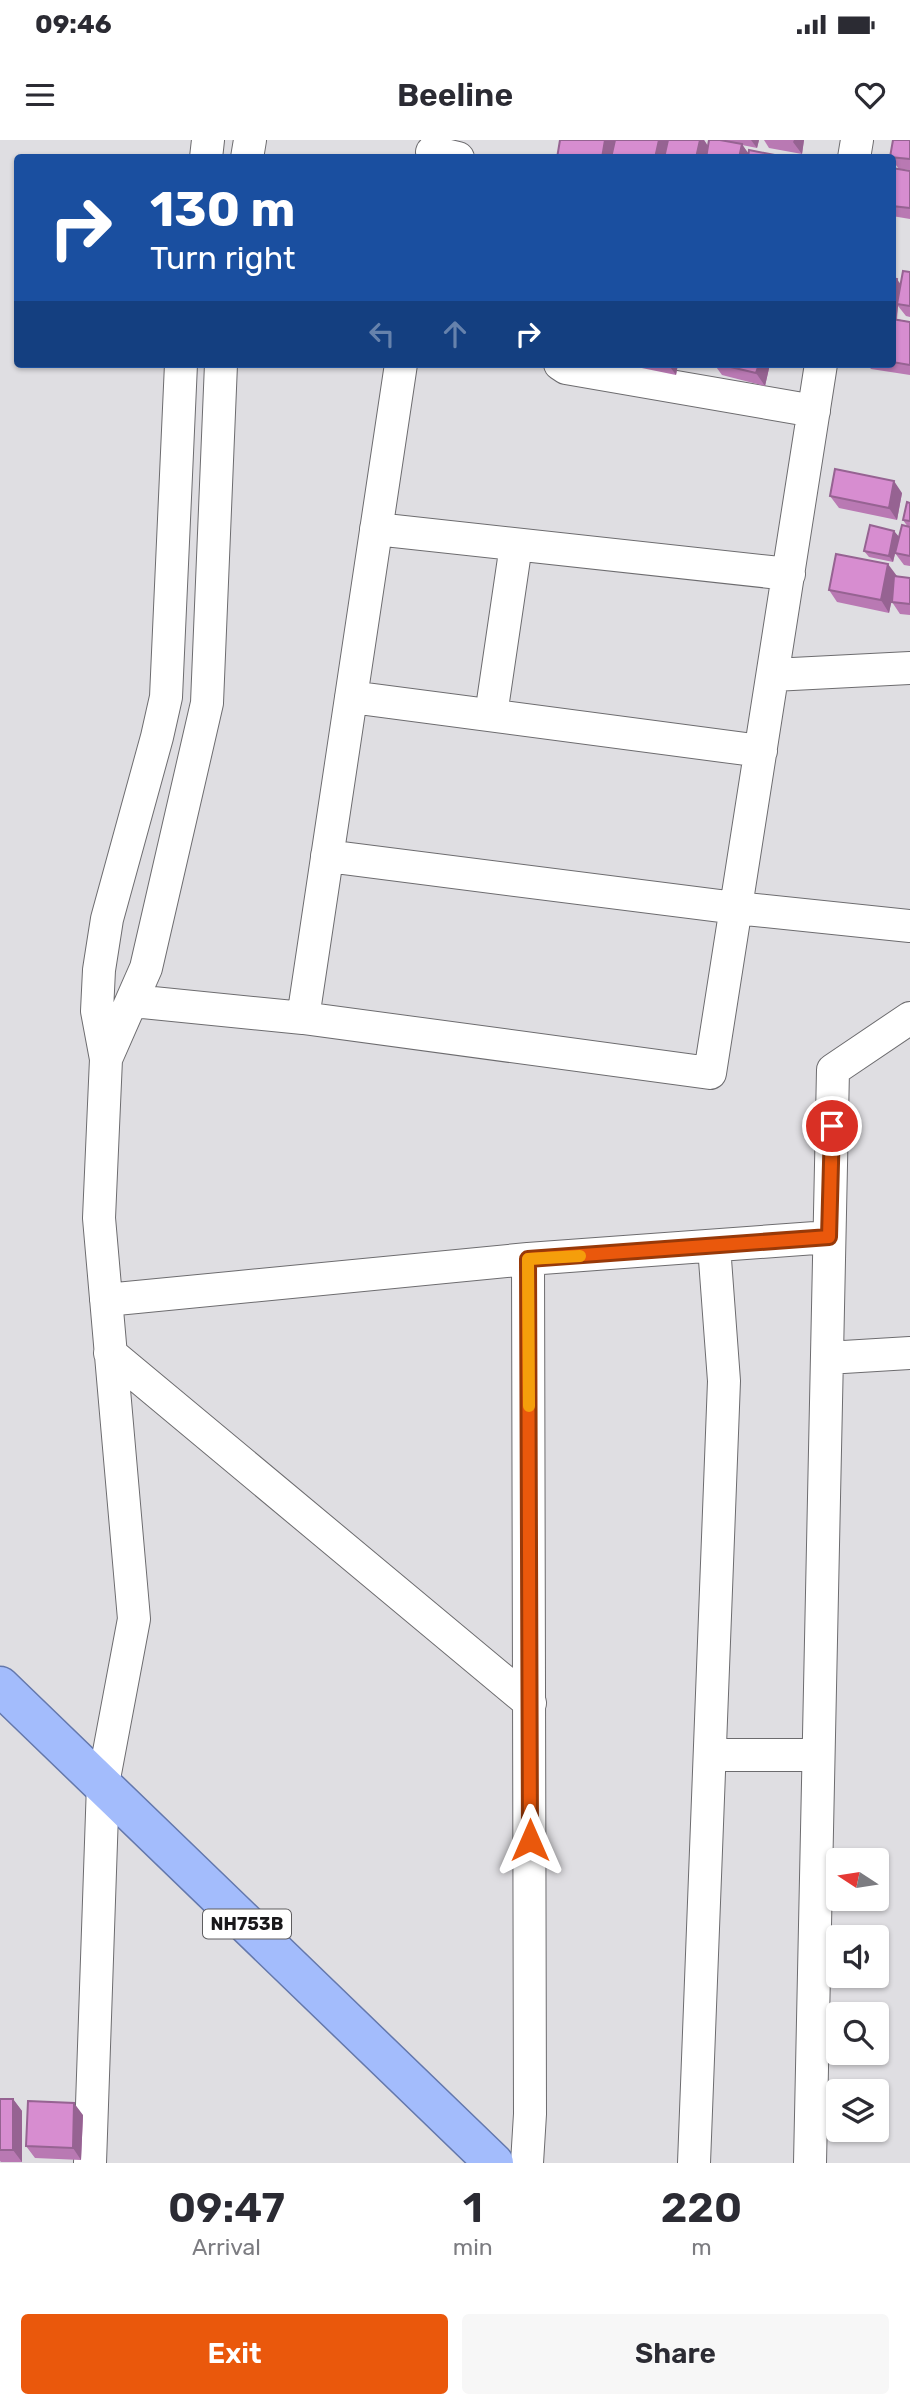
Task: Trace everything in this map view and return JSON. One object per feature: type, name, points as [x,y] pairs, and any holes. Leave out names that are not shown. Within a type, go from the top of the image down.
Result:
[{"type":"highway","name":"NH753B","points":[[0,1686],[494,2163]]},
{"type":"street","points":[[90,2163],[103,1784],[134,1619],[99,1218],[106,1059],[97,1011],[99,970],[107,919],[166,697],[181,368]]},
{"type":"street","points":[[106,1059],[146,968],[207,703],[221,368]]},
{"type":"street","points":[[303,1018],[400,368]]},
{"type":"street","points":[[566,368],[814,411]]},
{"type":"street","points":[[133,1001],[303,1018],[710,1073],[820,368]]},
{"type":"street","points":[[376,529],[789,574]]},
{"type":"street","points":[[491,715],[516,545]]},
{"type":"street","points":[[773,675],[910,668]]},
{"type":"street","points":[[351,697],[761,751]]},
{"type":"street","points":[[327,856],[736,908],[910,926]]},
{"type":"street","points":[[810,2163],[833,1070],[910,1018]]},
{"type":"street","points":[[106,1300],[528,1259],[829,1237]]},
{"type":"street","points":[[694,2163],[724,1381],[714,1246]]},
{"type":"street","points":[[527,2163],[530,2114],[528,1259]]},
{"type":"street","points":[[110,1353],[530,1703]]},
{"type":"street","points":[[827,1358],[910,1353]]},
{"type":"street","points":[[710,1755],[818,1755]]},
{"type":"building","points":[[560,140],[605,140],[603,154],[558,154]]},
{"type":"building","points":[[615,140],[659,140],[656,154],[612,154]]},
{"type":"building","points":[[668,140],[700,140],[697,154],[665,154]]},
{"type":"building","points":[[709,140],[742,144],[740,154],[707,154]]},
{"type":"building","points":[[893,140],[910,140],[910,159],[896,158],[896,154],[891,154]]},
{"type":"building","points":[[749,150],[770,154],[748,154]]},
{"type":"building","points":[[896,169],[910,171],[910,208],[896,206]]},
{"type":"building","points":[[903,271],[910,272],[910,306],[897,304]]},
{"type":"building","points":[[896,320],[910,322],[910,365],[896,363]]},
{"type":"building","points":[[735,368],[758,368],[756,373]]},
{"type":"building","points":[[835,469],[894,481],[889,508],[830,496]]},
{"type":"building","points":[[907,502],[910,503],[910,521],[903,520]]},
{"type":"building","points":[[870,525],[894,531],[889,556],[864,551]]},
{"type":"building","points":[[902,525],[910,527],[910,556],[895,553]]},
{"type":"building","points":[[836,554],[888,564],[881,600],[829,590]]},
{"type":"building","points":[[894,576],[910,578],[910,604],[892,602]]},
{"type":"building","points":[[0,2099],[13,2099],[13,2150],[0,2150]]},
{"type":"building","points":[[28,2101],[74,2103],[73,2148],[26,2146]]},
{"type":"slow traffic","points":[[529,1406],[528,1259],[580,1256]]},
{"type":"route","points":[[530,1840],[528,1259],[829,1237],[832,1126]]}]
